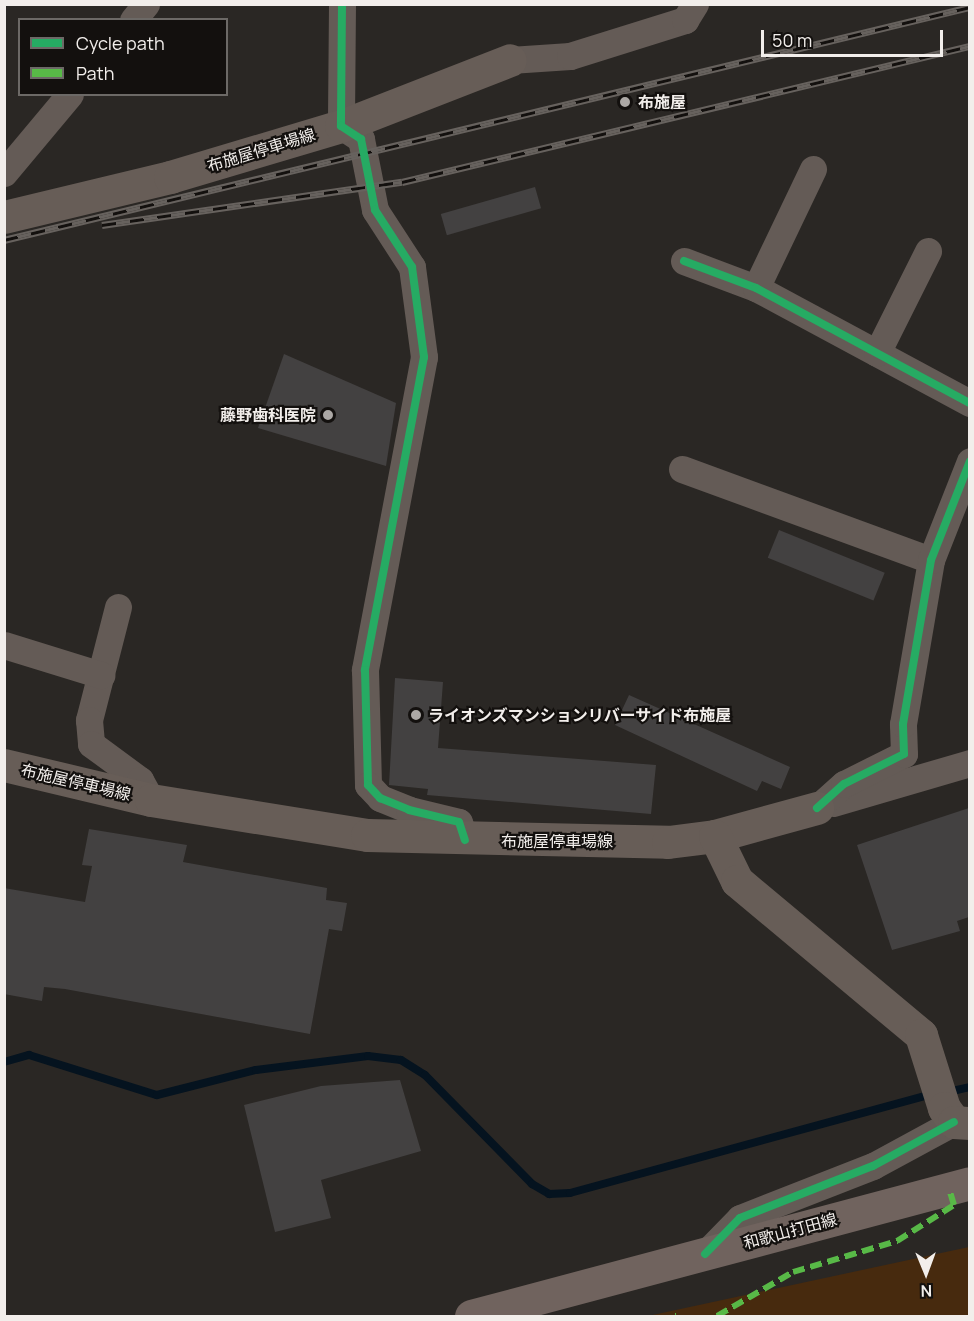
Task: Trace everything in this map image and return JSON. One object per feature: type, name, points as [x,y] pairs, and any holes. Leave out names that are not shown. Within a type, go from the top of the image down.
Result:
[{"type":"main road","name":"布施屋停車場線","points":[[4,217],[170,177],[341,126],[510,60]]},
{"type":"main road","name":"布施屋停車場線","points":[[4,765],[151,800],[367,835],[465,840],[669,842],[715,836],[817,808]]},
{"type":"main road","points":[[715,836],[737,881],[921,1035],[956,1118]]},
{"type":"main road","name":"和歌山打田線","points":[[471,1317],[969,1183]]},
{"type":"street","points":[[135,18],[146,4]]},
{"type":"street","points":[[342,4],[341,126],[361,139],[375,210],[412,267],[424,357],[365,670],[368,785],[380,798],[409,810],[459,822],[465,840]]},
{"type":"street","points":[[510,60],[570,56],[685,20],[694,4]]},
{"type":"street","points":[[4,173],[68,96]]},
{"type":"street","points":[[756,288],[813,169]]},
{"type":"street","points":[[877,354],[928,251]]},
{"type":"street","points":[[684,261],[756,288],[969,403]]},
{"type":"street","points":[[817,808],[844,784],[904,754],[903,724],[931,560],[969,461]]},
{"type":"street","points":[[682,469],[931,560]]},
{"type":"street","points":[[118,607],[89,720],[91,744],[140,780],[151,800]]},
{"type":"street","points":[[4,645],[101,675]]},
{"type":"street","points":[[817,808],[969,763]]},
{"type":"street","points":[[705,1254],[740,1218],[873,1166],[956,1118]]},
{"type":"shaded area","points":[[969,1247],[969,1316],[648,1316]]},
{"type":"building","points":[[535,187],[541,208],[447,235],[441,214]]},
{"type":"building","name":"藤野歯科医院","points":[[284,354],[396,403],[386,466],[258,428]]},
{"type":"building","points":[[779,530],[885,573],[873,601],[768,558]]},
{"type":"building","name":"ライオンズマンションリバーサイド布施屋","points":[[395,678],[443,682],[438,748],[656,765],[651,814],[427,795],[428,789],[389,785]]},
{"type":"building","points":[[629,695],[790,767],[781,789],[762,781],[757,791],[615,725]]},
{"type":"building","points":[[969,808],[969,917],[957,921],[960,931],[892,950],[857,845]]},
{"type":"building","points":[[89,829],[187,845],[183,862],[327,888],[326,900],[347,903],[342,931],[329,929],[310,1034],[65,989],[44,987],[42,1001],[4,994],[4,888],[85,902],[92,866],[82,865]]},
{"type":"building","points":[[400,1080],[421,1151],[321,1180],[331,1218],[275,1232],[244,1105],[321,1086]]},
{"type":"waterway","points":[[4,1062],[29,1055],[157,1095],[256,1070],[368,1056],[401,1060],[425,1075],[532,1184],[549,1194],[570,1193],[933,1094]]},
{"type":"waterway","points":[[948,1092],[970,1087]]},
{"type":"railway","points":[[4,240],[970,7]]},
{"type":"railway","points":[[102,225],[402,182],[970,46]]},
{"type":"marked path","points":[[717,1316],[793,1272],[897,1241],[954,1205],[949,1189]]},
{"type":"cycle path","points":[[342,4],[341,126],[361,139],[375,210],[412,267],[424,357],[365,670],[368,785],[380,798],[409,810],[459,822],[465,840]]},
{"type":"cycle path","points":[[684,261],[756,288],[970,403]]},
{"type":"cycle path","points":[[817,808],[844,784],[904,754],[903,724],[931,560],[970,461]]},
{"type":"cycle path","points":[[705,1254],[740,1218],[873,1166],[954,1122]]},
{"type":"place","name":"布施屋","points":[[625,102]]},
{"type":"place","name":"藤野歯科医院","points":[[328,415]]},
{"type":"place","name":"ライオンズマンションリバーサイド布施屋","points":[[416,715]]}]
